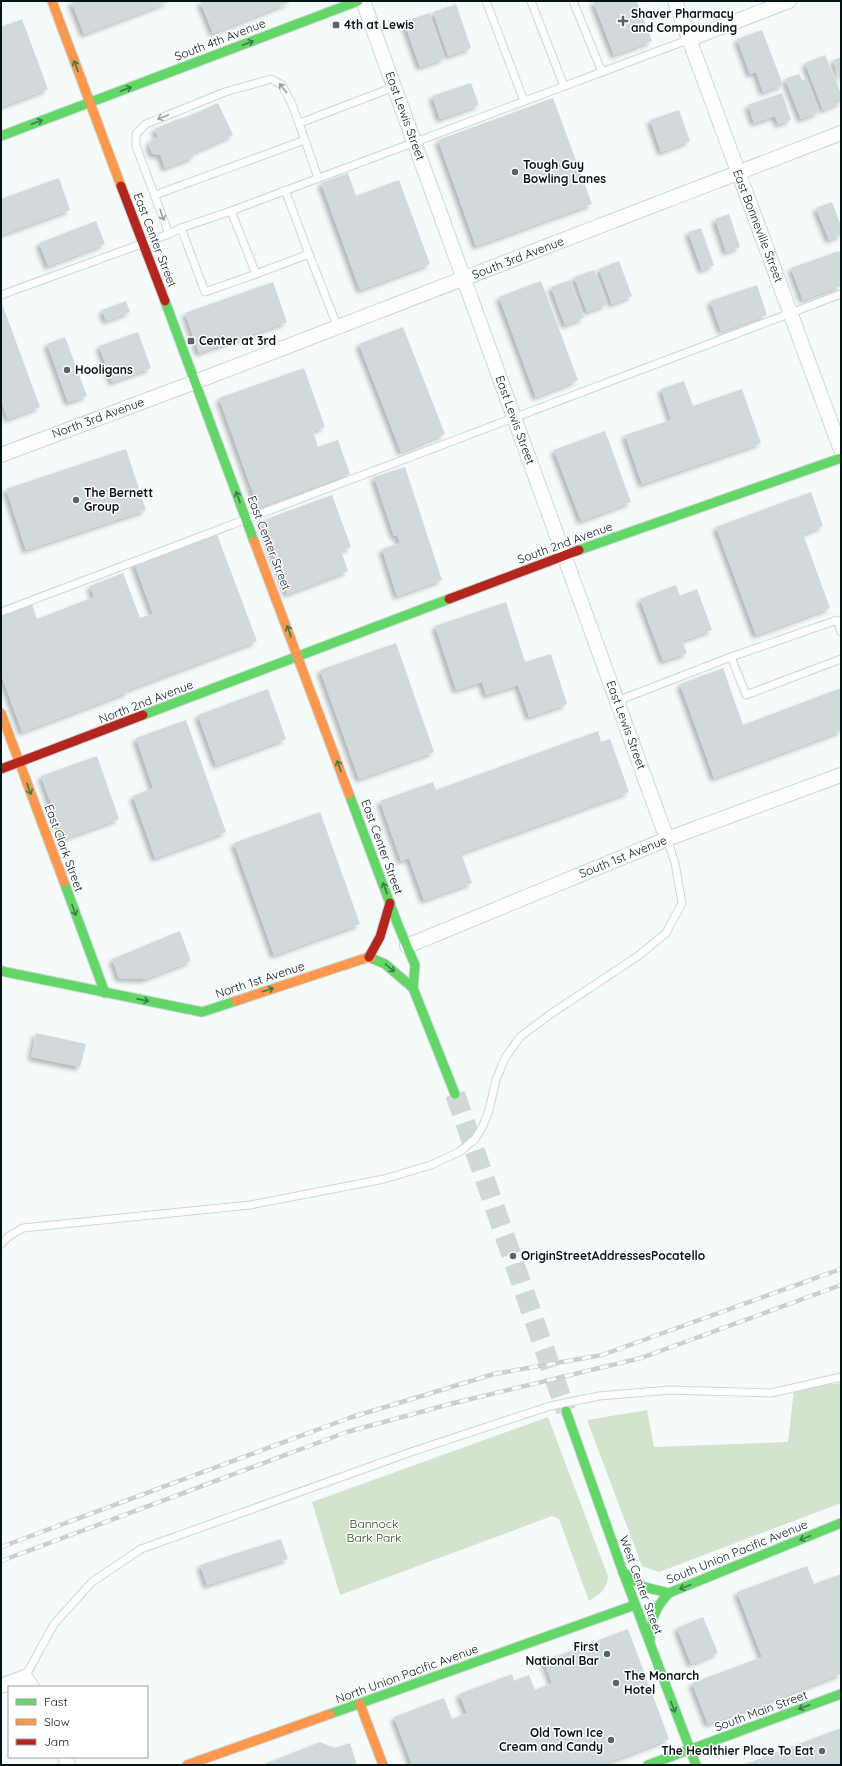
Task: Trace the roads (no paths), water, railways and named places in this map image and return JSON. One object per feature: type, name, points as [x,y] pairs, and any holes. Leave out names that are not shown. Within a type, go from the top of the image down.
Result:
[{"type":"street","name":"East Center Street","points":[[52,1],[390,903],[415,965],[413,988],[455,1094]]},
{"type":"street","name":"South 4th Avenue","points":[[1,136],[358,1]]},
{"type":"street","name":"East Lewis Street","points":[[363,1],[667,839]]},
{"type":"street","name":"East Bonneville Street","points":[[675,1],[738,173],[792,314],[841,450]]},
{"type":"street","points":[[690,39],[789,1]]},
{"type":"street","name":"South 3rd Avenue","points":[[195,382],[841,133]]},
{"type":"street","name":"North 3rd Avenue","points":[[1,454],[195,382]]},
{"type":"street","name":"South 2nd Avenue","points":[[299,657],[564,555],[841,458]]},
{"type":"street","name":"North 2nd Avenue","points":[[1,769],[299,657]]},
{"type":"street","name":"East Clark Street","points":[[1,712],[105,993]]},
{"type":"street","name":"South 1st Avenue","points":[[407,946],[667,839],[841,775]]},
{"type":"street","points":[[390,903],[380,937],[369,957],[385,964],[413,988]]},
{"type":"street","name":"North 1st Avenue","points":[[1,971],[202,1012],[369,957]]},
{"type":"street","name":"West Center Street","points":[[566,1411],[650,1646],[688,1749],[696,1765]]},
{"type":"street","name":"South Union Pacific Avenue","points":[[623,1572],[642,1587],[654,1592],[669,1593],[841,1523]]},
{"type":"street","points":[[650,1646],[650,1628],[653,1614],[658,1605],[669,1593]]},
{"type":"street","name":"North Union Pacific Avenue","points":[[187,1765],[635,1605]]},
{"type":"street","points":[[1,1686],[28,1682]]},
{"type":"street","name":"South Main Street","points":[[648,1765],[688,1749],[841,1694]]},
{"type":"street","points":[[360,1704],[383,1765]]},
{"type":"lane","points":[[486,1],[524,101]]},
{"type":"lane","points":[[531,1],[564,86]]},
{"type":"lane","points":[[573,1],[602,72]]},
{"type":"lane","points":[[1,295],[231,211],[690,39]]},
{"type":"lane","points":[[169,234],[136,146],[136,134],[146,124],[225,92],[271,79],[282,85],[300,123],[318,178]]},
{"type":"lane","points":[[300,123],[394,86]]},
{"type":"lane","points":[[155,195],[305,140]]},
{"type":"lane","points":[[285,190],[338,328]]},
{"type":"lane","points":[[231,211],[256,274]]},
{"type":"lane","points":[[181,228],[205,292],[309,254]]},
{"type":"lane","points":[[1,612],[792,314],[841,294]]},
{"type":"lane","points":[[617,701],[731,657],[839,620],[841,632]]},
{"type":"lane","points":[[731,657],[746,695],[841,659]]},
{"type":"lane","points":[[1,1244],[9,1236],[23,1228],[250,1205],[384,1178],[431,1166],[459,1152],[475,1139],[483,1126],[489,1110],[496,1080],[505,1058],[520,1037],[552,1013],[638,956],[666,933],[682,904],[675,863],[667,839]]},
{"type":"lane","points":[[28,1682],[54,1624],[92,1582],[141,1549],[411,1452],[550,1406],[599,1396],[670,1390],[772,1393],[841,1377]]},
{"type":"tunnel","points":[[455,1094],[566,1411]]},
{"type":"railway","points":[[1,1547],[349,1418],[494,1374],[602,1355],[841,1269]]},
{"type":"railway","points":[[1,1561],[347,1432],[450,1404],[641,1358],[841,1285]]},
{"type":"place","name":"Shaver Pharmacy and Compounding","points":[[623,21]]},
{"type":"place","name":"4th at Lewis","points":[[336,25]]},
{"type":"place","name":"Tough Guy Bowling Lanes","points":[[515,172]]},
{"type":"place","name":"Center at 3rd","points":[[191,341]]},
{"type":"place","name":"Hooligans","points":[[67,370]]},
{"type":"place","name":"The Bernett Group","points":[[76,500]]},
{"type":"place","name":"OriginStreetAddressesPocatello","points":[[513,1256]]},
{"type":"place","name":"First National Bar","points":[[607,1654]]},
{"type":"place","name":"The Monarch Hotel","points":[[616,1683]]},
{"type":"place","name":"Old Town Ice Cream and Candy","points":[[611,1740]]},
{"type":"place","name":"The Healthier Place To Eat","points":[[822,1751]]},
{"type":"park label","name":"Bannock Bark Park","points":[[374,1531]]}]
